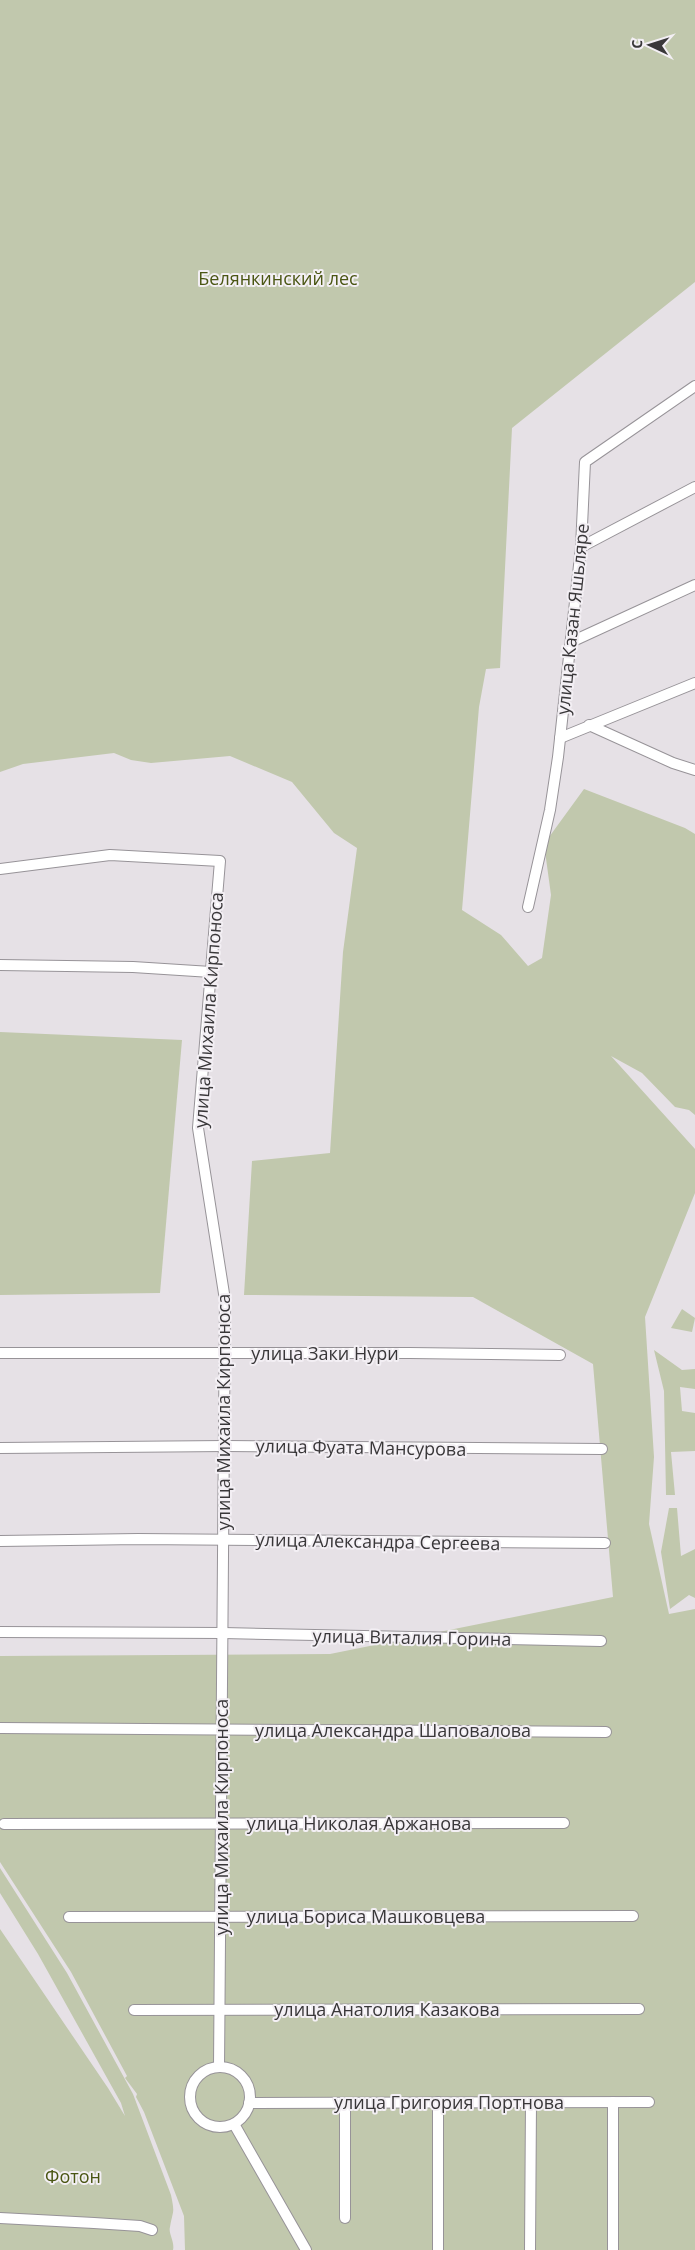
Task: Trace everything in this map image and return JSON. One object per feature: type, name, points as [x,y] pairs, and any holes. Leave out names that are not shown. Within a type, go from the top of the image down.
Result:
[{"type":"street","name":"улица Казан Яшьляре","points":[[528,907],[550,810],[560,738],[581,547],[585,462],[695,386]]},
{"type":"street","points":[[581,547],[695,487]]},
{"type":"street","points":[[571,642],[695,585]]},
{"type":"street","points":[[560,738],[695,683]]},
{"type":"street","name":"улица Казан Яшьляре","points":[[590,726],[673,763],[695,770]]},
{"type":"street","name":"улица Михаила Кирпоноса","points":[[0,869],[110,855],[220,861],[198,1128],[225,1300],[219,2067]]},
{"type":"street","points":[[0,965],[133,967],[211,972]]},
{"type":"street","name":"улица Заки Нури","points":[[0,1353],[410,1353],[560,1356]]},
{"type":"street","name":"улица Фуата Мансурова","points":[[0,1448],[225,1446],[602,1449]]},
{"type":"street","name":"улица Александра Сергеева","points":[[0,1541],[224,1539],[605,1543]]},
{"type":"street","name":"улица Виталия Горина","points":[[0,1632],[223,1633],[600,1641]]},
{"type":"street","name":"улица Александра Шаповалова","points":[[0,1728],[606,1732]]},
{"type":"street","name":"улица Николая Аржанова","points":[[4,1824],[564,1823]]},
{"type":"street","name":"улица Бориса Машковцева","points":[[69,1917],[633,1916]]},
{"type":"street","name":"улица Анатолия Казакова","points":[[134,2010],[639,2009]]},
{"type":"street","points":[[219,2067],[234,2071],[245,2080],[249,2090],[249,2103],[242,2118],[234,2124],[217,2128],[209,2126],[201,2121],[191,2107],[190,2088],[201,2074],[219,2067]]},
{"type":"street","points":[[438,2102],[438,2250]]},
{"type":"street","points":[[530,2250],[531,2102]]},
{"type":"street","points":[[612,2102],[613,2250]]},
{"type":"street","name":"улица Григория Портнова","points":[[249,2103],[649,2102]]},
{"type":"street","points":[[345,2103],[345,2218]]},
{"type":"street","points":[[234,2124],[306,2250]]},
{"type":"street","points":[[0,2218],[94,2222],[140,2226],[152,2230]]},
{"type":"green space","name":"Белянкинский лес","points":[[0,0],[695,0],[695,282],[512,428],[500,668],[486,669],[479,707],[462,910],[501,935],[528,966],[542,958],[551,895],[544,844],[584,789],[685,828],[695,834],[695,1115],[689,1110],[675,1107],[642,1073],[611,1056],[695,1149],[695,1193],[645,1317],[654,1457],[649,1524],[669,1614],[695,1609],[695,2250],[185,2250],[184,2216],[144,2112],[136,2097],[137,2094],[125,2078],[127,2076],[71,1972],[0,1862],[0,1656],[330,1654],[613,1597],[593,1364],[473,1297],[244,1295],[252,1161],[330,1153],[343,952],[357,848],[334,833],[292,782],[230,756],[151,763],[131,760],[114,753],[23,764],[0,772]]},
{"type":"green space","points":[[0,1032],[182,1040],[160,1293],[0,1295]]},
{"type":"green space","points":[[682,1309],[695,1318],[692,1332],[671,1328]]},
{"type":"green space","points":[[654,1350],[682,1370],[695,1369],[695,1389],[680,1387],[682,1411],[695,1413],[695,1451],[671,1452],[675,1495],[666,1495],[664,1391]]},
{"type":"green space","points":[[669,1508],[677,1508],[681,1556],[695,1549],[695,1598],[689,1595],[670,1609],[661,1552]]},
{"type":"green space","name":"Фотон","points":[[0,1868],[67,1973],[133,2094],[171,2195],[173,2212],[170,2229],[173,2250],[0,2250],[0,1929],[125,2116],[121,2103],[38,1954],[0,1893]]}]
